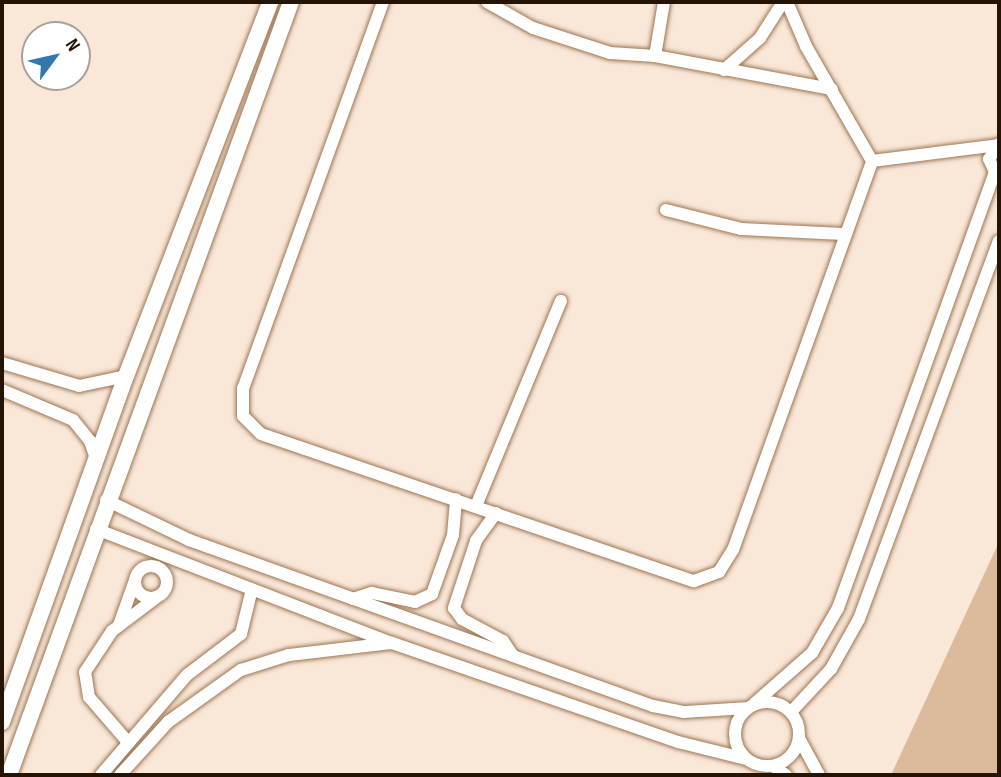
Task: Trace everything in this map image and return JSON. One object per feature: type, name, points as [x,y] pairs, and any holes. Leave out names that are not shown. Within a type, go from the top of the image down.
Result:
[{"type":"street","points":[[2,722],[126,376],[239,92],[270,2]]},
{"type":"street","points":[[9,775],[75,596],[106,500],[291,2]]},
{"type":"street","points":[[383,2],[240,402],[250,427],[261,434],[456,499],[681,580],[707,578],[719,572],[733,550],[843,234],[872,161]]},
{"type":"street","points":[[487,2],[571,43],[610,53],[655,56],[832,89]]},
{"type":"street","points":[[655,56],[664,2]]},
{"type":"street","points":[[724,70],[760,38],[785,2],[872,161]]},
{"type":"street","points":[[239,92],[257,98]]},
{"type":"street","points":[[872,161],[999,144]]},
{"type":"street","points":[[746,759],[734,733],[751,706],[812,653],[838,608],[997,177],[989,159],[999,144]]},
{"type":"street","points":[[666,210],[741,229],[843,234]]},
{"type":"street","points":[[791,712],[831,669],[859,618],[999,241]]},
{"type":"street","points":[[475,506],[561,301]]},
{"type":"street","points":[[2,363],[79,386],[126,376]]},
{"type":"street","points":[[2,390],[73,420],[90,440],[96,458]]},
{"type":"street","points":[[353,599],[372,593],[415,602],[432,594],[440,578],[453,535],[456,499]]},
{"type":"street","points":[[106,500],[175,534],[653,706],[684,712],[775,702],[791,712],[799,738],[819,775]]},
{"type":"street","points":[[496,513],[476,541],[454,601],[457,614],[503,641],[513,656]]},
{"type":"street","points":[[139,544],[151,537],[149,523]]},
{"type":"street","points":[[96,529],[393,643],[678,742],[773,766],[786,775]]},
{"type":"street","points":[[170,557],[175,534]]},
{"type":"street","points":[[453,535],[463,544],[476,541]]},
{"type":"street","points":[[118,625],[166,588],[161,570],[142,569],[135,580],[118,625],[89,664],[84,681],[89,697],[127,741]]},
{"type":"street","points":[[440,578],[451,575],[459,583]]},
{"type":"street","points":[[135,580],[141,594],[157,597]]},
{"type":"street","points":[[51,586],[75,596]]},
{"type":"street","points":[[101,775],[141,724],[187,675],[241,634],[252,589]]},
{"type":"street","points":[[120,775],[153,734],[222,681],[258,664],[289,655],[393,643]]},
{"type":"street","points":[[141,724],[153,734]]},
{"type":"street","points":[[773,766],[795,751],[799,738]]},
{"type":"shaded area","points":[[999,542],[999,775],[891,775]]}]
